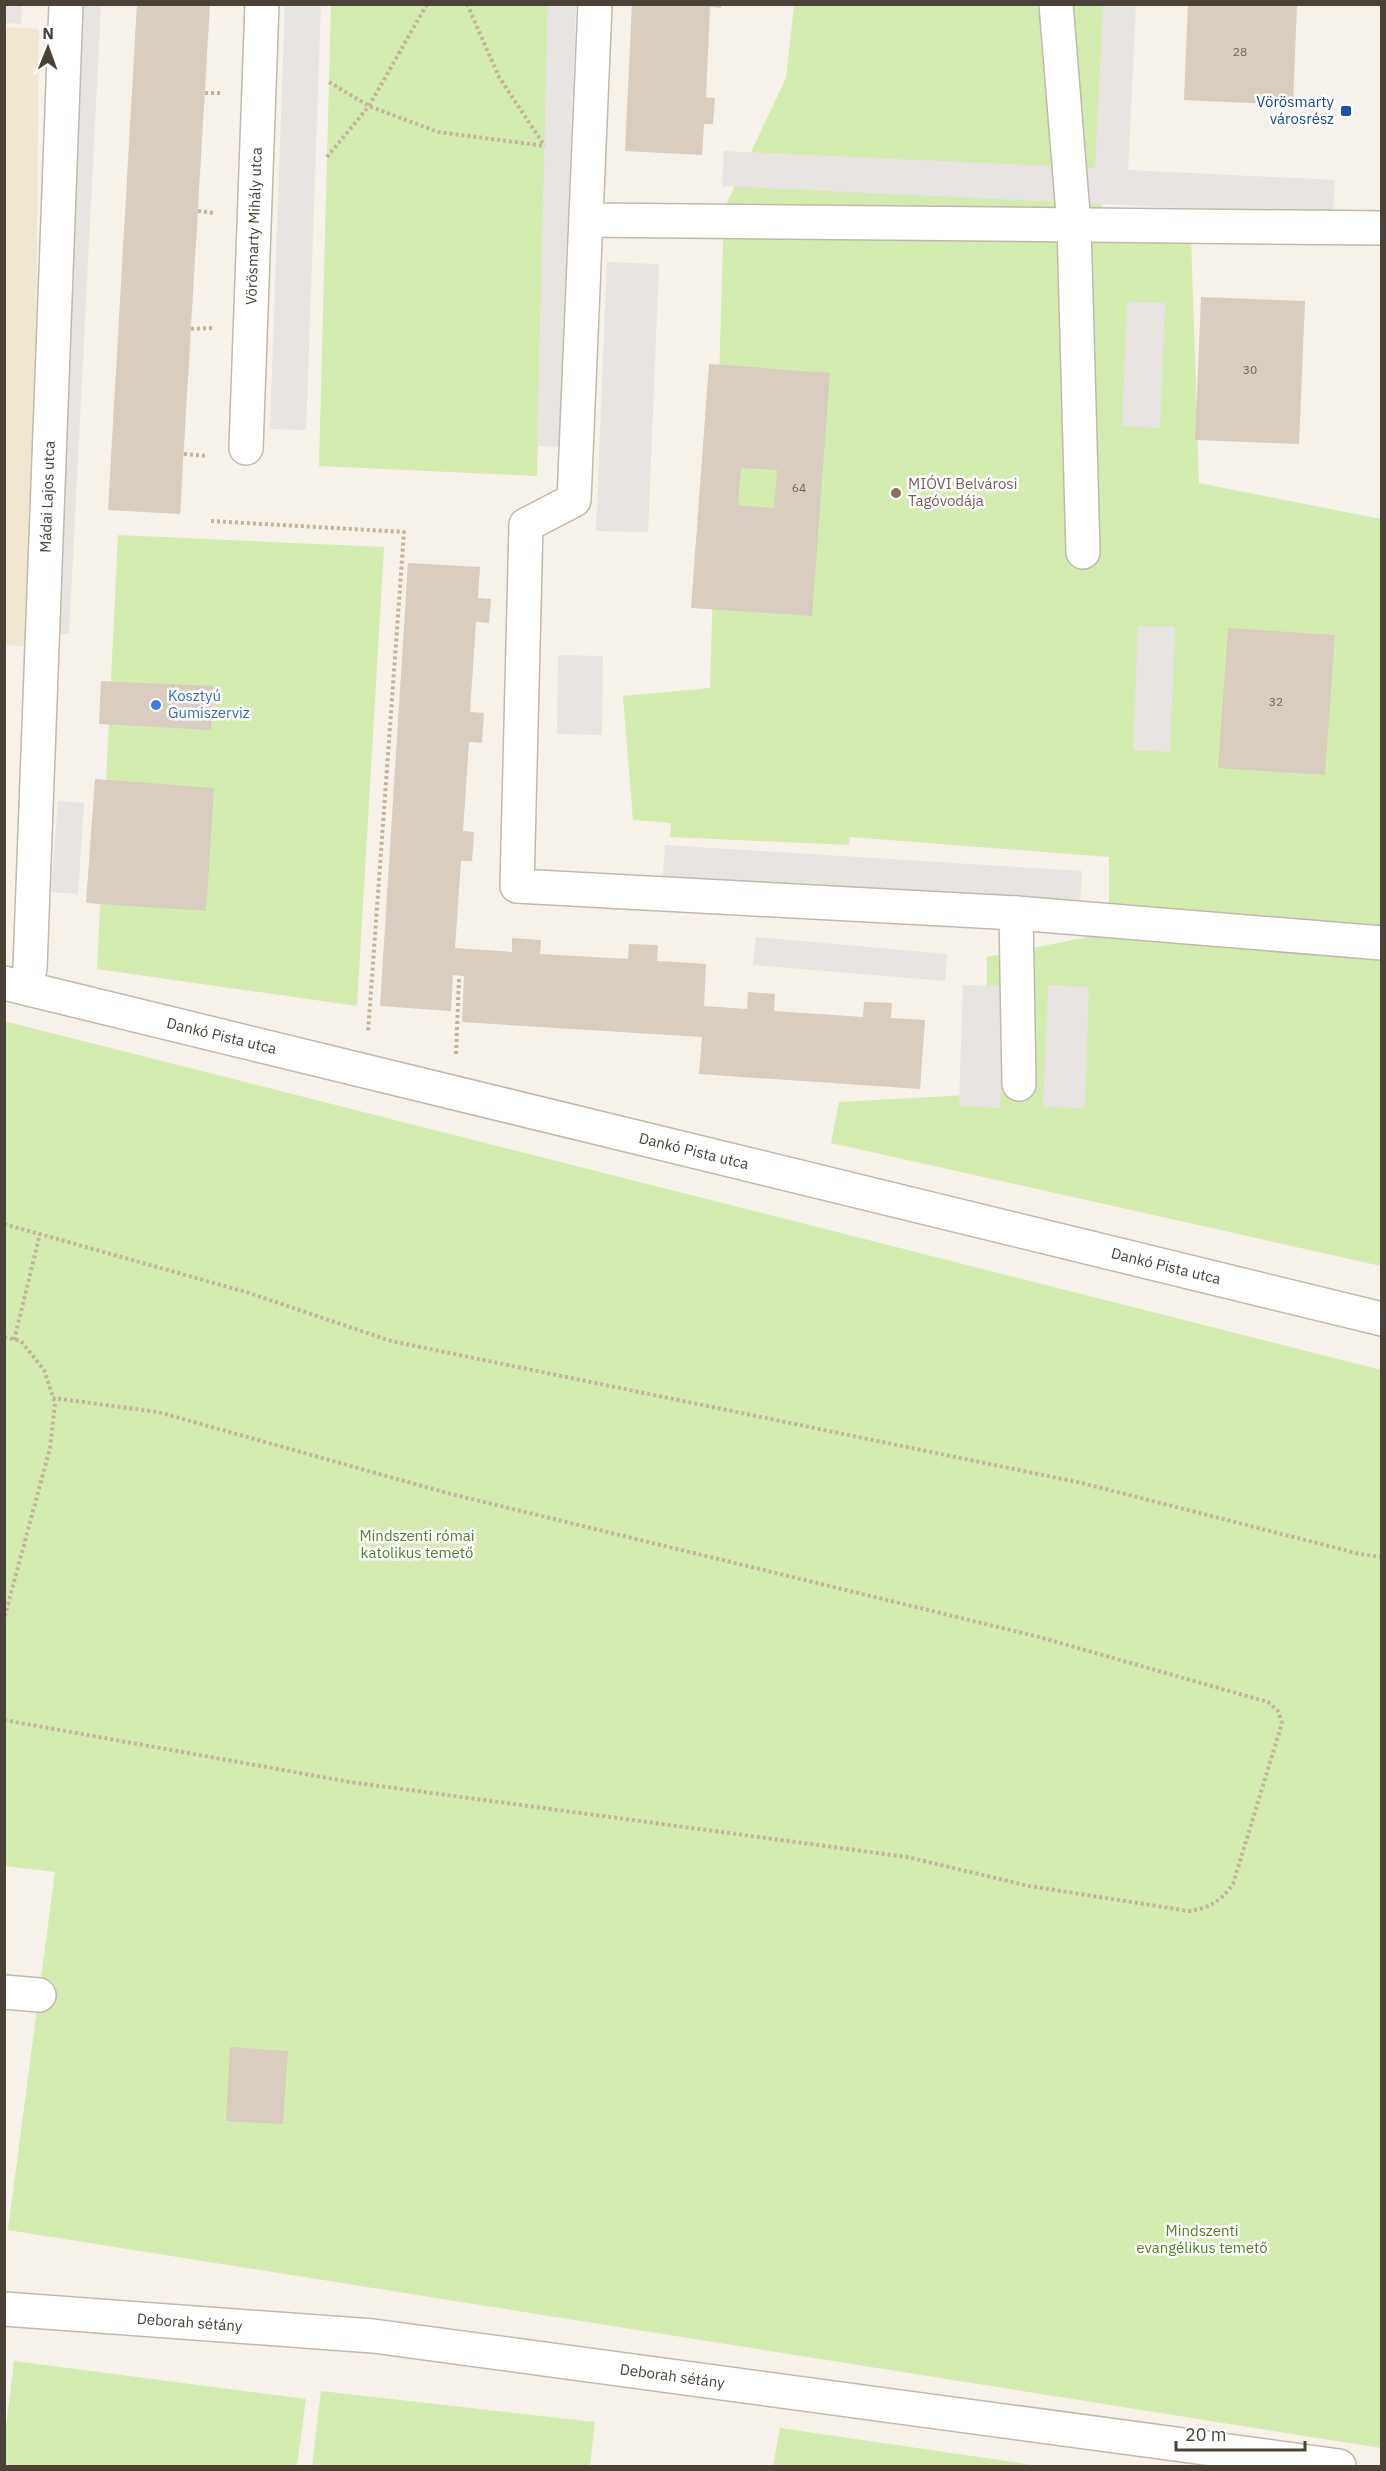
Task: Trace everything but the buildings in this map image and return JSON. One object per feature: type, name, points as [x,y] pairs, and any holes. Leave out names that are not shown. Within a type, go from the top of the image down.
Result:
[{"type":"street","name":"Mádai Lajos utca","points":[[15,985],[30,968],[66,4]]},
{"type":"street","name":"Vörösmarty Mihály utca","points":[[246,448],[262,4]]},
{"type":"street","points":[[595,4],[574,500],[526,525],[517,886],[1016,914],[1382,943]]},
{"type":"street","points":[[1056,4],[1074,226],[1083,552]]},
{"type":"street","points":[[586,220],[1382,228]]},
{"type":"street","points":[[1016,914],[1019,1084]]},
{"type":"street","name":"Dankó Pista utca","points":[[15,985],[1382,1319]]},
{"type":"street","points":[[4,1992],[39,1995]]},
{"type":"street","name":"Deborah sétány","points":[[4,2309],[373,2336],[1339,2466]]},
{"type":"path","points":[[327,157],[369,106],[427,4]]},
{"type":"path","points":[[329,81],[369,106],[438,132],[544,146],[499,77],[467,4]]},
{"type":"path","points":[[191,329],[221,328]]},
{"type":"path","points":[[184,454],[214,456]]},
{"type":"path","points":[[211,521],[404,532],[368,1036]]},
{"type":"path","points":[[456,1058],[459,980]]},
{"type":"path","points":[[4,1224],[246,1292],[391,1341],[1082,1483],[1360,1554],[1382,1557]]},
{"type":"path","points":[[14,1340],[40,1234]]},
{"type":"path","points":[[4,1337],[21,1341],[44,1370],[53,1398],[50,1448],[4,1619]]},
{"type":"path","points":[[4,1720],[350,1782],[907,1857],[1029,1886],[1189,1911],[1206,1909],[1224,1898],[1233,1884],[1282,1723],[1278,1711],[1268,1702],[1039,1636],[447,1492],[159,1412],[53,1398]]},
{"type":"shaded area","points":[[5,4],[22,5],[21,24],[5,23]]},
{"type":"shaded area","points":[[1103,4],[1136,5],[1128,170],[1335,180],[1333,215],[722,186],[724,151],[1095,168]]},
{"type":"shaded area","points":[[79,5],[101,5],[69,634],[50,633]]},
{"type":"shaded area","points":[[285,5],[321,5],[306,430],[270,429]]},
{"type":"shaded area","points":[[548,5],[576,5],[559,447],[537,446]]},
{"type":"shaded area","points":[[5,27],[39,29],[33,647],[5,645]]},
{"type":"shaded area","points":[[607,262],[659,264],[648,532],[596,531]]},
{"type":"shaded area","points":[[1127,302],[1165,303],[1160,428],[1122,426]]},
{"type":"shaded area","points":[[1138,626],[1175,627],[1170,752],[1133,750]]},
{"type":"shaded area","points":[[558,655],[603,656],[602,735],[557,734]]},
{"type":"shaded area","points":[[58,801],[84,803],[78,894],[51,892]]},
{"type":"shaded area","points":[[665,845],[1082,871],[1080,902],[663,876]]},
{"type":"shaded area","points":[[756,937],[947,954],[945,981],[753,965]]},
{"type":"shaded area","points":[[963,985],[1004,986],[1000,1108],[959,1106]]},
{"type":"shaded area","points":[[1048,985],[1089,987],[1085,1108],[1043,1107]]},
{"type":"green space","points":[[331,5],[548,5],[537,476],[319,466]]},
{"type":"green space","points":[[794,5],[1132,5],[1101,213],[1191,237],[1199,483],[1381,519],[1381,1266],[831,1143],[839,1102],[986,1094],[987,957],[1109,933],[1109,857],[850,837],[849,845],[670,837],[671,823],[633,820],[623,696],[710,688],[724,209],[786,78]]},
{"type":"green space","points":[[118,535],[384,547],[357,1006],[97,969]]},
{"type":"green space","name":"Mindszenti római katolikus temető","points":[[4,1021],[1381,1370],[1381,2448],[8,2230],[55,1872],[5,1866]]},
{"type":"green space","points":[[14,2361],[306,2399],[297,2466],[5,2466],[5,2435]]},
{"type":"green space","points":[[321,2391],[595,2422],[590,2466],[312,2466]]},
{"type":"green space","points":[[780,2428],[1040,2466],[773,2466]]},
{"type":"place","name":"Vörösmarty városrész","points":[[1346,111]]},
{"type":"place","name":"MIÓVI Belvárosi Tagóvodája","points":[[896,493]]},
{"type":"place","name":"Kosztyú Gumiszerviz","points":[[156,705]]},
{"type":"park label","name":"Mindszenti evangélikus temető","points":[[1202,2240]]}]
